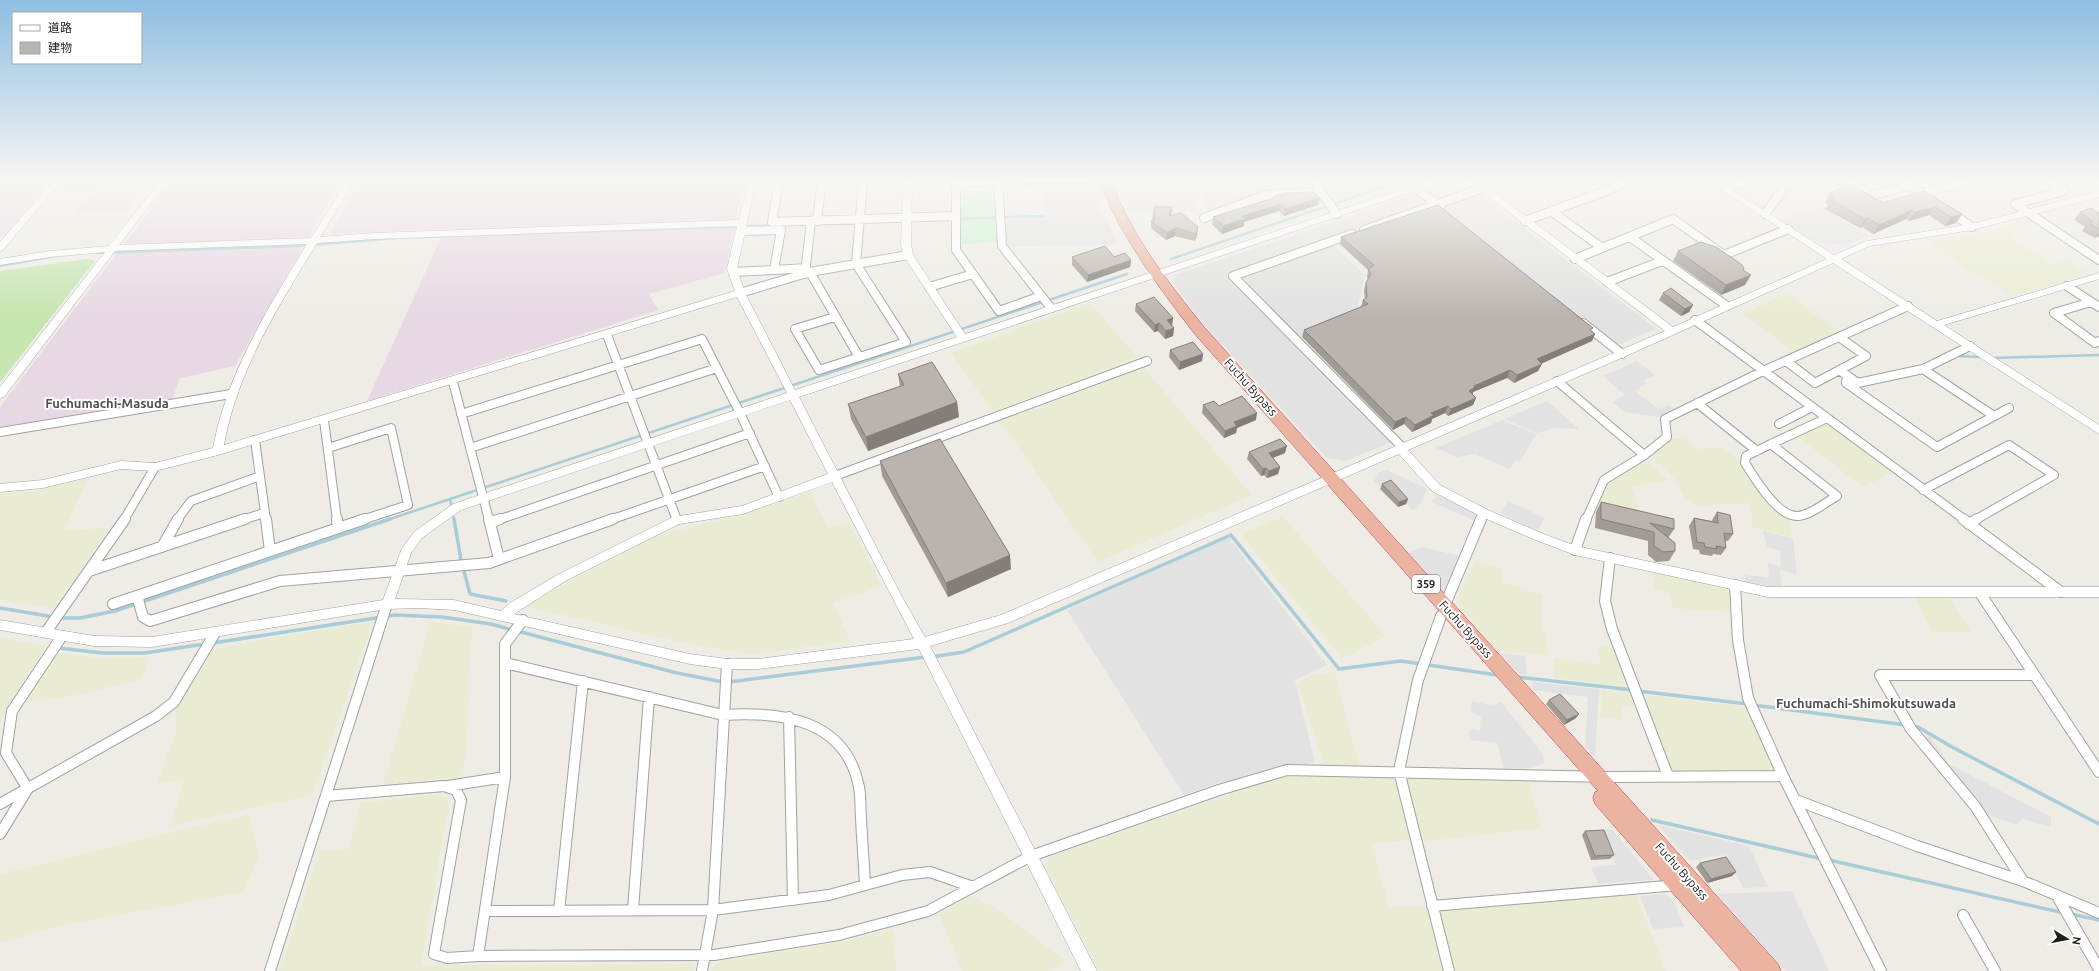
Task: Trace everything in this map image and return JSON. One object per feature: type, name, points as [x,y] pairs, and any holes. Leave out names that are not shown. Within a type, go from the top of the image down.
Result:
[{"type":"highway","name":"Fuchu Bypass","points":[[1120,226],[1150,276],[1328,480],[1590,776],[1771,971]]},
{"type":"highway","name":"Fuchu Bypass","points":[[1125,226],[1150,276]]},
{"type":"highway","name":"Fuchu Bypass","points":[[1590,776],[1678,885],[1755,971]]},
{"type":"street","points":[[0,248],[18,226]]},
{"type":"street","points":[[0,394],[129,226]]},
{"type":"street","points":[[218,451],[222,424],[231,394],[249,352],[322,226]]},
{"type":"street","points":[[813,226],[807,271],[858,357]]},
{"type":"street","points":[[835,317],[795,329],[819,370],[906,342],[856,264],[859,226]]},
{"type":"street","points":[[906,226],[908,255],[963,339]]},
{"type":"street","points":[[955,226],[956,250],[999,311],[1041,296]]},
{"type":"street","points":[[1001,226],[1002,246],[1051,308]]},
{"type":"street","points":[[270,971],[326,796],[368,657],[398,571],[406,552],[418,535],[457,507],[1300,226]]},
{"type":"street","points":[[1374,226],[1233,276],[1402,449],[1436,488],[1484,513],[1575,550],[1768,592],[2099,592]]},
{"type":"street","points":[[1531,226],[1671,331]]},
{"type":"street","points":[[1571,226],[1600,248]]},
{"type":"street","points":[[1575,258],[1656,226]]},
{"type":"street","points":[[1683,226],[1724,255],[1788,229]]},
{"type":"street","points":[[1784,226],[2099,430]]},
{"type":"street","points":[[2049,226],[2099,260]]},
{"type":"street","points":[[0,262],[36,255],[112,248],[312,242],[374,236],[742,227],[781,230],[774,270]]},
{"type":"street","points":[[742,227],[732,269],[740,293],[794,395],[896,596],[923,643],[1089,971]]},
{"type":"street","points":[[0,625],[94,641],[152,642],[387,604],[419,603],[454,605],[690,658],[727,664],[766,663],[923,643],[1004,619],[1622,354],[1695,320],[1876,242],[1972,227]]},
{"type":"street","points":[[1630,237],[1727,306]]},
{"type":"street","points":[[733,272],[774,270],[807,271],[908,255]]},
{"type":"street","points":[[1607,282],[1662,261]]},
{"type":"street","points":[[0,488],[43,484],[121,465],[155,467],[218,451],[607,335],[807,271]]},
{"type":"street","points":[[929,287],[973,274]]},
{"type":"street","points":[[1937,324],[2099,276]]},
{"type":"street","points":[[2067,286],[2099,307]]},
{"type":"street","points":[[2091,302],[2054,313],[2094,343],[2099,341]]},
{"type":"street","points":[[1575,550],[1586,519],[1604,480],[1667,437],[1665,419],[1764,371],[1908,306]]},
{"type":"street","points":[[1578,319],[1622,354]]},
{"type":"street","points":[[1695,320],[2061,592]]},
{"type":"street","points":[[607,335],[678,520]]},
{"type":"street","points":[[1786,362],[1815,383],[1866,356],[1839,337]]},
{"type":"street","points":[[461,414],[702,339],[750,433],[779,497]]},
{"type":"street","points":[[1839,370],[1858,383],[1923,369],[1970,346]]},
{"type":"street","points":[[504,616],[514,606],[563,577],[678,520],[743,510],[1147,360]]},
{"type":"street","points":[[470,448],[717,368]]},
{"type":"street","points":[[1923,369],[1994,416]]},
{"type":"street","points":[[1847,376],[1846,383],[1937,447],[2009,408]]},
{"type":"street","points":[[1557,381],[1644,454]]},
{"type":"street","points":[[452,382],[499,559]]},
{"type":"street","points":[[0,432],[231,394]]},
{"type":"street","points":[[1697,404],[1757,451]]},
{"type":"street","points":[[1779,424],[1812,407]]},
{"type":"street","points":[[1771,444],[1837,496],[1799,516],[1788,514],[1770,498],[1745,463],[1746,456],[1771,444],[1827,418]]},
{"type":"street","points":[[324,420],[338,528]]},
{"type":"street","points":[[114,604],[408,505],[391,428],[328,448]]},
{"type":"street","points":[[490,523],[750,433]]},
{"type":"street","points":[[255,440],[270,551]]},
{"type":"street","points":[[1923,490],[2009,445],[2054,475],[1969,524]]},
{"type":"street","points":[[137,596],[143,617],[150,621],[280,581],[489,563],[765,466]]},
{"type":"street","points":[[46,632],[119,529],[155,467]]},
{"type":"street","points":[[162,547],[185,507],[191,501],[260,476]]},
{"type":"street","points":[[89,571],[264,513]]},
{"type":"street","points":[[1449,971],[1399,771],[1418,680],[1443,610],[1484,513]]},
{"type":"street","points":[[1610,558],[1605,601],[1612,629],[1668,776]]},
{"type":"street","points":[[1735,585],[1735,611],[1738,640],[1748,698],[1783,776],[1881,971]]},
{"type":"street","points":[[1980,593],[2099,772]]},
{"type":"street","points":[[478,956],[505,777],[505,644],[523,620]]},
{"type":"street","points":[[0,804],[156,716],[174,702],[215,633]]},
{"type":"street","points":[[28,789],[6,753],[12,711],[62,636]]},
{"type":"street","points":[[505,663],[723,715],[756,713],[789,716],[825,732],[848,756],[859,787],[865,885]]},
{"type":"street","points":[[702,971],[706,956],[713,910],[727,664]]},
{"type":"street","points":[[2023,881],[1975,806],[1911,730],[1880,675],[2034,675]]},
{"type":"street","points":[[559,911],[583,682]]},
{"type":"street","points":[[633,910],[649,697]]},
{"type":"street","points":[[789,716],[793,900]]},
{"type":"street","points":[[444,786],[456,790],[461,800],[434,954],[447,958],[478,956],[706,956],[839,935],[885,924],[928,911],[1031,856],[1219,790],[1287,770],[1399,771],[1590,776],[1783,776]]},
{"type":"street","points":[[326,796],[444,786],[505,777]]},
{"type":"street","points":[[0,834],[28,789]]},
{"type":"street","points":[[1796,800],[1917,846],[2023,881],[2099,913]]},
{"type":"street","points":[[485,911],[713,910],[829,895],[902,874],[930,872],[973,887]]},
{"type":"street","points":[[1432,906],[1678,885]]},
{"type":"street","points":[[2057,896],[2099,969]]},
{"type":"street","points":[[1963,915],[1995,971]]},
{"type":"shaded area","points":[[0,226],[11,226],[0,239]]},
{"type":"shaded area","points":[[138,226],[315,226],[235,366],[180,378],[172,399],[0,428],[0,407]]},
{"type":"shaded area","points":[[334,226],[735,226],[725,273],[649,294],[658,310],[367,401],[445,229],[330,234]]},
{"type":"shaded area","points":[[1004,226],[1109,226],[1118,244],[1006,247]]},
{"type":"shaded area","points":[[1320,226],[1385,226],[1332,244],[1365,275],[1356,314],[1300,337],[1401,438],[1346,461],[1327,458],[1207,328],[1174,284],[1176,275]]},
{"type":"shaded area","points":[[1459,226],[1522,226],[1655,329],[1611,348]]},
{"type":"shaded area","points":[[1790,226],[1853,226],[1869,236],[1844,245],[1815,242]]},
{"type":"shaded area","points":[[1637,361],[1655,375],[1643,381],[1646,384],[1635,391],[1658,409],[1669,405],[1673,408],[1660,417],[1624,412],[1612,402],[1625,395],[1603,376]]},
{"type":"shaded area","points":[[1547,401],[1579,429],[1555,428],[1537,433],[1504,419]]},
{"type":"shaded area","points":[[1502,420],[1536,434],[1520,462],[1515,460],[1509,469],[1475,454],[1457,457],[1436,448]]},
{"type":"shaded area","points":[[1387,470],[1427,489],[1419,507],[1412,510],[1390,483],[1380,487],[1374,481],[1378,473]]},
{"type":"shaded area","points":[[1437,495],[1479,513],[1475,521],[1432,502]]},
{"type":"shaded area","points":[[1508,501],[1545,518],[1537,531],[1500,513]]},
{"type":"shaded area","points":[[1763,531],[1793,539],[1797,574],[1780,570],[1782,587],[1745,583],[1744,574],[1769,578],[1768,563],[1781,566],[1780,551],[1767,547]]},
{"type":"shaded area","points":[[1228,537],[1327,665],[1295,680],[1315,762],[1214,784],[1184,795],[1067,610]]},
{"type":"shaded area","points":[[1422,547],[1460,556],[1445,593],[1409,553]]},
{"type":"shaded area","points":[[1500,653],[1525,656],[1527,675],[1519,674]]},
{"type":"shaded area","points":[[1532,682],[1599,689],[1595,758],[1585,746],[1588,697],[1533,690]]},
{"type":"shaded area","points":[[1472,701],[1494,706],[1501,702],[1543,754],[1544,763],[1532,768],[1504,769],[1497,743],[1469,740],[1470,729],[1480,731],[1481,716],[1471,712]]},
{"type":"shaded area","points":[[1930,736],[1949,764],[2051,817],[2051,827],[2022,819],[2017,825],[1985,814],[1923,738]]},
{"type":"shaded area","points":[[1658,825],[1749,846],[1768,887],[1744,888],[1724,855],[1690,861]]},
{"type":"shaded area","points":[[1601,829],[1612,829],[1654,880],[1598,884],[1591,867],[1616,865]]},
{"type":"shaded area","points":[[1792,891],[1829,971],[1785,971],[1717,894]]},
{"type":"shaded area","points":[[1665,894],[1674,902],[1684,927],[1653,929],[1640,896]]},
{"type":"green space","points":[[959,226],[997,226],[998,242],[959,244]]},
{"type":"green space","points":[[2005,226],[2030,226],[2009,237],[2053,265],[2068,261],[2088,274],[2012,296],[1998,285],[1973,273],[1929,241],[1983,232]]},
{"type":"green space","points":[[87,259],[95,261],[0,382],[0,271]]},
{"type":"green space","points":[[1786,294],[1841,332],[1796,353],[1742,314]]},
{"type":"green space","points":[[1090,303],[1137,357],[993,412],[951,353]]},
{"type":"green space","points":[[1144,368],[1252,495],[1098,562],[1001,422]]},
{"type":"green space","points":[[1827,423],[1893,472],[1863,487],[1798,437]]},
{"type":"green space","points":[[1671,439],[1686,439],[1696,449],[1722,447],[1739,460],[1768,502],[1790,521],[1792,537],[1753,528],[1750,503],[1696,506],[1686,500],[1673,477],[1649,455]]},
{"type":"green space","points":[[1644,458],[1668,480],[1631,487],[1643,520],[1595,508],[1609,481]]},
{"type":"green space","points":[[88,478],[65,530],[109,528],[53,608],[0,600],[0,494],[33,491]]},
{"type":"green space","points":[[809,492],[829,529],[849,522],[882,586],[833,603],[850,641],[754,654],[698,646],[524,606],[654,536],[741,515]]},
{"type":"green space","points":[[1283,517],[1386,636],[1342,659],[1241,534]]},
{"type":"green space","points":[[1475,561],[1504,570],[1501,582],[1543,595],[1542,621],[1548,655],[1497,650],[1457,603]]},
{"type":"green space","points":[[1652,571],[1728,588],[1730,612],[1673,608],[1668,593],[1654,589]]},
{"type":"green space","points":[[1915,597],[1949,597],[1971,632],[1932,632]]},
{"type":"green space","points":[[373,621],[312,795],[170,826],[184,780],[158,782],[177,728],[175,708],[209,649]]},
{"type":"green space","points":[[430,622],[472,627],[466,759],[460,777],[383,785]]},
{"type":"green space","points":[[0,638],[47,646],[7,707],[0,725]]},
{"type":"green space","points":[[1598,646],[1613,647],[1626,687],[1555,678],[1553,658],[1600,665]]},
{"type":"green space","points":[[58,653],[101,658],[149,657],[141,679],[73,696],[25,702]]},
{"type":"green space","points":[[1335,672],[1359,765],[1324,765],[1298,686],[1299,682],[1311,675]]},
{"type":"green space","points":[[1602,690],[1630,692],[1635,708],[1621,706],[1622,720],[1600,717]]},
{"type":"green space","points":[[1640,694],[1746,707],[1773,765],[1767,771],[1675,771],[1666,765]]},
{"type":"green space","points":[[1289,774],[1391,777],[1397,781],[1410,840],[1371,843],[1389,907],[1428,907],[1444,971],[1099,971],[1045,866],[1049,857]]},
{"type":"green space","points":[[1407,775],[1527,779],[1542,828],[1419,842],[1405,782]]},
{"type":"green space","points":[[439,794],[450,798],[421,965],[695,964],[694,971],[280,971],[319,851],[349,849],[361,803]]},
{"type":"green space","points":[[249,814],[259,856],[244,892],[63,925],[0,943],[0,874]]},
{"type":"green space","points":[[1634,889],[1666,971],[1455,971],[1440,915],[1445,908]]},
{"type":"green space","points":[[971,896],[996,908],[1066,961],[1051,971],[962,971],[939,914]]},
{"type":"green space","points":[[893,929],[896,971],[710,971],[719,961],[837,943]]},
{"type":"building","points":[[1158,226],[1198,227],[1196,234],[1176,228],[1167,233]]},
{"type":"building","points":[[1373,226],[1465,226],[1593,328],[1590,330],[1595,334],[1537,359],[1542,364],[1517,375],[1510,370],[1474,386],[1475,387],[1469,391],[1476,398],[1451,409],[1448,406],[1431,413],[1434,415],[1415,425],[1406,417],[1395,422],[1304,330],[1368,304],[1363,300],[1367,297],[1366,283],[1371,273],[1368,270],[1374,265],[1341,237]]},
{"type":"building","points":[[1701,242],[1716,247],[1741,264],[1744,268],[1743,270],[1751,275],[1726,285],[1678,251]]},
{"type":"building","points":[[1105,246],[1114,257],[1125,253],[1131,260],[1088,275],[1072,257]]},
{"type":"building","points":[[1671,288],[1693,305],[1685,309],[1663,293]]},
{"type":"building","points":[[1154,297],[1173,318],[1167,320],[1174,328],[1166,331],[1159,323],[1155,325],[1136,304]]},
{"type":"building","points":[[1193,342],[1203,354],[1180,362],[1170,350]]},
{"type":"building","points":[[932,362],[957,402],[866,437],[848,404],[904,385],[898,374]]},
{"type":"building","points":[[1242,396],[1257,413],[1234,422],[1237,426],[1225,431],[1203,405],[1214,401],[1219,406]]},
{"type":"building","points":[[940,439],[1010,555],[946,583],[880,461]]},
{"type":"building","points":[[1280,439],[1287,446],[1269,453],[1280,467],[1269,471],[1266,468],[1263,469],[1249,452]]},
{"type":"building","points":[[1391,480],[1408,499],[1399,502],[1382,484]]},
{"type":"building","points":[[1601,502],[1674,519],[1674,529],[1650,523],[1675,543],[1675,551],[1663,552],[1654,546],[1654,532],[1601,519]]},
{"type":"building","points":[[1717,512],[1730,515],[1733,534],[1724,533],[1726,548],[1716,546],[1717,549],[1705,547],[1704,543],[1697,542],[1694,518],[1718,523]]},
{"type":"building","points":[[1560,694],[1579,714],[1567,720],[1549,700]]},
{"type":"building","points":[[1604,830],[1614,855],[1595,856],[1585,831]]},
{"type":"building","points":[[1726,857],[1736,872],[1711,879],[1700,863]]},
{"type":"waterway","points":[[97,253],[296,246],[397,238],[737,226]]},
{"type":"waterway","points":[[1171,259],[1267,226]]},
{"type":"waterway","points":[[0,266],[55,256]]},
{"type":"waterway","points":[[450,499],[1127,274]]},
{"type":"waterway","points":[[1992,358],[2099,355]]},
{"type":"waterway","points":[[1958,356],[1982,357]]},
{"type":"waterway","points":[[389,519],[450,499]]},
{"type":"waterway","points":[[450,499],[454,520]]},
{"type":"waterway","points":[[59,618],[80,618],[115,611],[389,519]]},
{"type":"waterway","points":[[454,519],[461,560],[470,594],[506,601]]},
{"type":"waterway","points":[[931,657],[964,652],[1231,535],[1339,669],[1401,661],[1497,675]]},
{"type":"waterway","points":[[0,608],[54,617]]},
{"type":"waterway","points":[[213,643],[395,615],[442,617],[491,624],[512,630]]},
{"type":"waterway","points":[[517,631],[677,673],[723,682]]},
{"type":"waterway","points":[[58,648],[103,653],[145,653],[205,644]]},
{"type":"waterway","points":[[729,682],[926,657]]},
{"type":"waterway","points":[[1517,677],[1633,690]]},
{"type":"waterway","points":[[1638,691],[1748,704]]},
{"type":"waterway","points":[[1753,705],[1906,725]]},
{"type":"waterway","points":[[1912,726],[1918,727],[1952,747],[2099,824]]},
{"type":"waterway","points":[[1652,820],[1822,859]]},
{"type":"waterway","points":[[1829,860],[2064,913]]},
{"type":"waterway","points":[[2071,914],[2099,920]]},
{"type":"district","name":"Fuchumachi-Masuda","points":[[107,403]]},
{"type":"district","name":"Fuchumachi-Shimokutsuwada","points":[[1866,703]]}]
